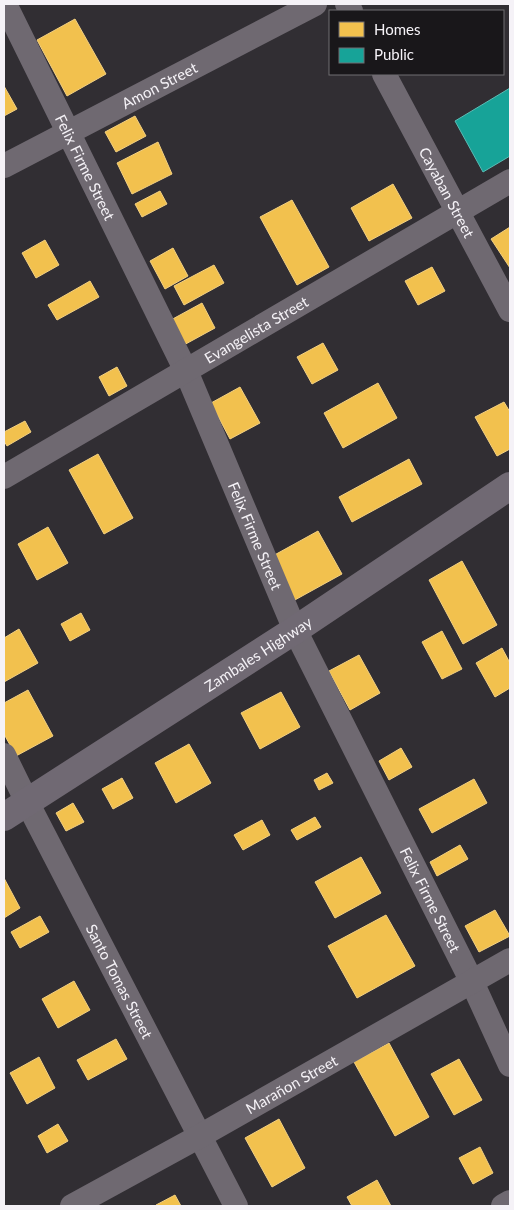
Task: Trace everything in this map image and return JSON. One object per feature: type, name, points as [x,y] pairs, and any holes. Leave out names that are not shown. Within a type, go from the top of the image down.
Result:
[{"type":"main road","name":"Zambales Highway","points":[[4,817],[295,630],[510,486]]},
{"type":"street","name":"Felix Firme Street","points":[[5,4],[186,371],[295,630],[472,982],[510,1065]]},
{"type":"street","name":"Amon Street","points":[[4,166],[315,4]]},
{"type":"street","name":"Cayaban Street","points":[[385,75],[510,310]]},
{"type":"street","name":"Evangelista Street","points":[[4,477],[510,181]]},
{"type":"street","name":"Santo Tomas Street","points":[[4,755],[236,1206]]},
{"type":"street","name":"Marañon Street","points":[[72,1206],[200,1136],[510,960]]},
{"type":"street","points":[[503,1206],[510,1202]]},
{"type":"building: Homes","points":[[75,19],[106,74],[67,96],[37,40]]},
{"type":"building: Homes","points":[[4,86],[17,109],[4,116]]},
{"type":"building: Homes","points":[[135,116],[146,136],[116,152],[105,132]]},
{"type":"building: Homes","points":[[158,142],[172,174],[132,194],[117,163]]},
{"type":"building: Homes","points":[[393,184],[412,218],[369,241],[351,208]]},
{"type":"building: Homes","points":[[160,191],[167,204],[142,217],[135,204]]},
{"type":"building: Homes","points":[[292,200],[329,267],[297,285],[260,217]]},
{"type":"building: Homes","points":[[510,227],[510,268],[491,239]]},
{"type":"building: Homes","points":[[45,240],[59,265],[36,278],[22,253]]},
{"type":"building: Homes","points":[[173,248],[188,276],[165,289],[150,261]]},
{"type":"building: Homes","points":[[214,265],[224,283],[184,305],[174,286]]},
{"type":"building: Homes","points":[[432,267],[445,291],[418,305],[405,281]]},
{"type":"building: Homes","points":[[90,281],[99,297],[57,320],[48,305]]},
{"type":"building: Homes","points":[[202,303],[215,328],[182,346],[169,321]]},
{"type":"building: Homes","points":[[323,343],[338,370],[312,384],[297,357]]},
{"type":"building: Homes","points":[[117,367],[127,386],[109,396],[99,377]]},
{"type":"building: Homes","points":[[378,383],[397,418],[343,448],[324,413]]},
{"type":"building: Homes","points":[[240,387],[260,423],[230,439],[211,403]]},
{"type":"building: Homes","points":[[504,402],[510,412],[510,449],[497,456],[475,417]]},
{"type":"building: Homes","points":[[25,421],[31,432],[7,446],[4,441],[4,432]]},
{"type":"building: Homes","points":[[98,454],[133,518],[104,534],[69,470]]},
{"type":"building: Homes","points":[[409,459],[422,484],[352,522],[339,497]]},
{"type":"building: Homes","points":[[48,527],[68,563],[37,580],[18,544]]},
{"type":"building: Homes","points":[[318,531],[342,574],[293,601],[269,558]]},
{"type":"building: Homes","points":[[462,561],[497,625],[463,644],[429,580]]},
{"type":"building: Homes","points":[[81,613],[90,630],[70,641],[61,624]]},
{"type":"building: Homes","points":[[19,629],[38,663],[4,682],[4,638]]},
{"type":"building: Homes","points":[[442,631],[462,669],[442,679],[422,642]]},
{"type":"building: Homes","points":[[502,648],[510,663],[510,688],[495,697],[476,663]]},
{"type":"building: Homes","points":[[359,655],[380,693],[350,710],[329,671]]},
{"type":"building: Homes","points":[[28,690],[53,736],[16,756],[4,734],[4,703]]},
{"type":"building: Homes","points":[[281,692],[300,727],[260,749],[241,713]]},
{"type":"building: Homes","points":[[189,744],[211,783],[176,803],[155,763]]},
{"type":"building: Homes","points":[[401,748],[412,767],[389,780],[379,761]]},
{"type":"building: Homes","points":[[327,773],[333,783],[319,790],[314,780]]},
{"type":"building: Homes","points":[[122,778],[133,798],[113,809],[102,789]]},
{"type":"building: Homes","points":[[474,779],[487,803],[432,833],[419,809]]},
{"type":"building: Homes","points":[[73,803],[84,822],[66,831],[56,813]]},
{"type":"building: Homes","points":[[315,817],[321,827],[297,840],[291,830]]},
{"type":"building: Homes","points":[[262,820],[270,835],[243,850],[234,835]]},
{"type":"building: Homes","points":[[460,845],[468,859],[437,876],[430,862]]},
{"type":"building: Homes","points":[[361,857],[381,893],[335,918],[315,882]]},
{"type":"building: Homes","points":[[4,878],[20,908],[4,918]]},
{"type":"building: Homes","points":[[495,910],[510,936],[479,952],[465,926]]},
{"type":"building: Homes","points":[[386,915],[415,966],[357,998],[328,946]]},
{"type":"building: Homes","points":[[40,916],[49,932],[20,948],[11,932]]},
{"type":"building: Homes","points":[[74,981],[90,1010],[58,1028],[42,999]]},
{"type":"building: Homes","points":[[116,1039],[127,1059],[88,1080],[77,1060]]},
{"type":"building: Homes","points":[[389,1043],[429,1117],[395,1136],[354,1062]]},
{"type":"building: Homes","points":[[39,1057],[55,1088],[27,1104],[10,1073]]},
{"type":"building: Homes","points":[[459,1059],[482,1100],[454,1115],[431,1074]]},
{"type":"building: Homes","points":[[279,1119],[305,1168],[272,1187],[245,1138]]},
{"type":"building: Homes","points":[[58,1124],[68,1141],[47,1153],[38,1136]]},
{"type":"building: Homes","points":[[480,1147],[493,1173],[473,1184],[459,1158]]},
{"type":"building: Homes","points":[[377,1180],[391,1206],[352,1206],[347,1197]]},
{"type":"building: Homes","points":[[175,1195],[181,1206],[156,1206],[156,1205]]},
{"type":"building: Public","points":[[510,88],[510,156],[483,172],[455,121]]}]
